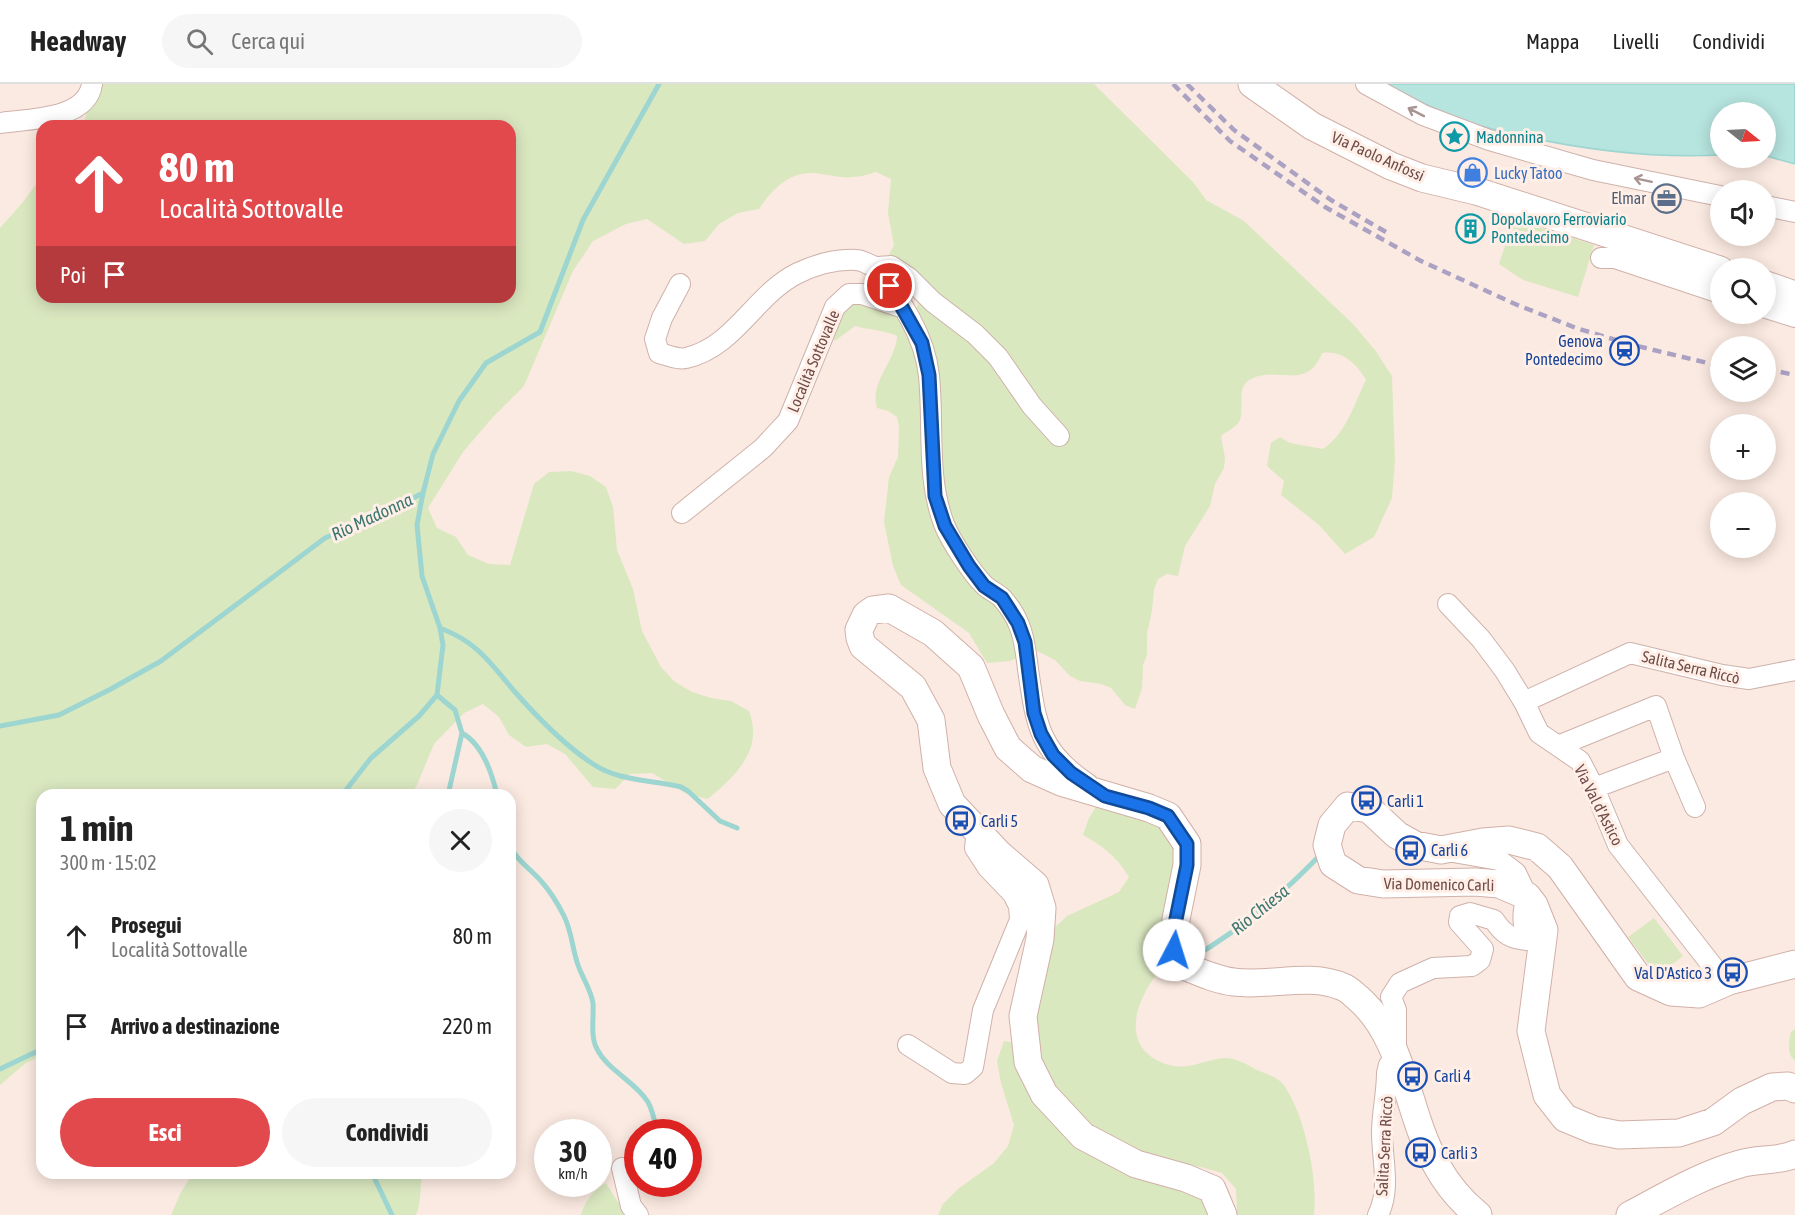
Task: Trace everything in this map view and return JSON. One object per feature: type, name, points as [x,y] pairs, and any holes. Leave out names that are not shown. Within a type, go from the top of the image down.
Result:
[{"type":"street","points":[[0,123],[41,119],[69,111],[81,104],[90,94],[92,84]]},
{"type":"street","name":"Via Paolo Anfossi","points":[[1252,84],[1312,126],[1391,166],[1422,178],[1476,191],[1710,267]]},
{"type":"street","points":[[1366,84],[1423,115],[1489,140],[1593,170],[1710,194]]},
{"type":"street","points":[[1776,208],[1795,212]]},
{"type":"street","points":[[1601,258],[1615,258],[1710,290]]},
{"type":"street","points":[[680,284],[662,318],[655,339],[659,353],[684,359],[711,348],[734,331],[744,317],[772,291],[798,273],[833,261],[858,260],[875,268],[890,286],[922,343],[929,375],[935,496],[945,526],[984,586],[1002,598],[1018,623],[1025,642],[1034,713],[1041,734],[1053,755],[1071,773],[1105,796]]},
{"type":"street","points":[[875,268],[891,266],[909,278],[933,302],[975,334],[998,357],[1032,406],[1059,436]]},
{"type":"street","points":[[1776,288],[1795,295]]},
{"type":"street","name":"Località Sottovalle","points":[[682,513],[763,448],[788,421],[835,307],[849,294],[862,294],[904,308]]},
{"type":"street","points":[[1776,311],[1795,317]]},
{"type":"street","name":"Via Val d'Astico","points":[[1448,604],[1481,639],[1524,702],[1539,733],[1580,762],[1594,788],[1618,845],[1714,968],[1729,981]]},
{"type":"street","points":[[1223,1215],[1212,1189],[1186,1178],[1136,1164],[1083,1136],[1044,1094],[1028,1062],[1023,1016],[1040,939],[1042,908],[1035,885],[998,853],[952,804],[937,768],[931,720],[914,687],[863,646],[859,630],[866,615],[873,610],[889,608],[933,633],[971,667],[991,716],[1008,748],[1032,769],[1060,782],[1149,808],[1168,816],[1187,844],[1187,865],[1176,919],[1174,950],[1182,965],[1210,976],[1235,982],[1318,980],[1345,987],[1373,1011],[1396,1057],[1436,1165],[1458,1198],[1478,1215]]},
{"type":"street","name":"Salita Serra Riccò","points":[[1524,702],[1630,653],[1722,675],[1749,679],[1795,670]]},
{"type":"street","points":[[1558,746],[1656,706],[1674,758],[1695,807]]},
{"type":"street","points":[[1594,788],[1674,758]]},
{"type":"street","name":"Via Domenico Carli","points":[[1441,850],[1415,845],[1397,835],[1369,809],[1348,806],[1332,825],[1327,845],[1333,864],[1358,880],[1383,884],[1475,882],[1499,884],[1527,896]]},
{"type":"street","points":[[908,1045],[952,1072],[965,1074],[973,1067],[983,1010],[1020,920],[1019,906],[1013,894],[988,868],[975,848],[977,831]]},
{"type":"street","points":[[1441,850],[1483,842],[1509,840],[1537,847],[1560,867],[1638,977],[1671,992],[1698,994],[1729,981],[1795,964]]},
{"type":"street","points":[[1441,850],[1499,860],[1516,873],[1534,905],[1544,930],[1531,1031],[1546,1095],[1564,1118],[1594,1130],[1619,1135],[1679,1133],[1713,1122],[1742,1101],[1772,1087],[1788,1086],[1795,1089]]},
{"type":"street","name":"Salita Serra Riccò","points":[[1378,1215],[1381,1209],[1385,1174],[1382,1134],[1387,1072],[1389,1065],[1396,1057],[1396,1010],[1391,997],[1400,983],[1433,968],[1472,966],[1480,960],[1483,949],[1459,922],[1460,916],[1470,913],[1494,920],[1502,932],[1516,939],[1528,940],[1522,924],[1527,896]]},
{"type":"street","points":[[1630,1215],[1694,1181],[1742,1163],[1784,1159],[1795,1154]]},
{"type":"street","points":[[622,1168],[631,1206],[638,1215]]},
{"type":"green space","points":[[84,84],[1094,84],[1193,182],[1206,200],[1244,221],[1353,324],[1375,350],[1392,376],[1395,460],[1392,498],[1374,537],[1345,554],[1319,525],[1281,495],[1284,481],[1267,466],[1271,443],[1280,437],[1290,443],[1323,449],[1338,435],[1349,418],[1366,380],[1353,363],[1336,354],[1322,353],[1316,365],[1300,375],[1261,375],[1251,379],[1243,388],[1239,422],[1221,436],[1225,458],[1224,468],[1215,484],[1210,506],[1185,546],[1178,576],[1167,574],[1158,579],[1154,590],[1147,633],[1147,655],[1143,665],[1142,688],[1135,709],[1125,705],[1111,688],[1080,681],[1070,676],[1055,660],[1035,650],[1010,661],[987,663],[969,633],[901,585],[893,566],[884,522],[889,477],[898,457],[899,427],[897,417],[877,408],[876,398],[880,380],[896,345],[897,336],[855,326],[835,341],[830,331],[847,303],[858,302],[911,314],[918,305],[915,295],[888,256],[894,246],[888,213],[891,179],[876,172],[848,177],[811,173],[794,176],[780,184],[759,209],[738,213],[719,224],[705,241],[684,244],[647,219],[626,224],[593,241],[573,271],[524,386],[463,452],[428,508],[437,528],[456,537],[468,555],[489,564],[510,565],[534,484],[549,472],[571,471],[590,476],[606,487],[613,507],[617,550],[633,589],[642,631],[661,667],[675,682],[692,692],[731,701],[749,711],[753,725],[752,741],[750,751],[739,769],[708,799],[687,794],[652,773],[630,774],[615,789],[593,787],[565,754],[547,744],[526,747],[509,735],[499,717],[483,704],[464,713],[434,744],[415,789],[36,789],[36,1058],[26,1063],[0,1085],[0,228],[36,184],[36,303],[516,303],[516,120],[85,120],[87,100]]},
{"type":"green space","points":[[1514,219],[1594,245],[1578,297],[1523,280],[1499,264]]},
{"type":"green space","points":[[1098,804],[1154,821],[1172,834],[1179,854],[1167,962],[1157,973],[1141,1001],[1136,1029],[1139,1043],[1148,1054],[1172,1066],[1188,1066],[1230,1058],[1270,1075],[1283,1084],[1304,1129],[1312,1166],[1314,1215],[1237,1215],[1236,1189],[1222,1173],[1201,1167],[1165,1162],[1104,1138],[1047,1079],[1037,1055],[1036,1027],[1038,991],[1050,932],[1067,916],[1119,892],[1129,877],[1109,853],[1083,835],[1089,818]]},
{"type":"green space","points":[[1654,918],[1683,956],[1665,970],[1663,968],[1655,973],[1628,937]]},
{"type":"green space","points":[[1795,1029],[1795,1061],[1790,1054],[1789,1047],[1791,1032]]},
{"type":"green space","points":[[1004,1041],[1014,1043],[1028,1088],[1206,1201],[1213,1215],[938,1215],[943,1204],[958,1189],[994,1163],[1008,1146],[1014,1125],[997,1061]]},
{"type":"green space","points":[[189,1179],[422,1179],[416,1215],[171,1215]]},
{"type":"green space","points":[[612,1193],[626,1215],[581,1215],[589,1197],[612,1197]]},
{"type":"water","points":[[1385,84],[1795,84],[1795,164],[1776,159],[1776,102],[1710,102],[1710,155],[1690,156],[1600,150],[1539,140],[1481,126],[1420,102]]},
{"type":"waterway","name":"Rio Madonna","points":[[0,726],[59,715],[109,690],[161,661],[325,538],[376,517],[423,493],[433,454],[459,401],[486,363],[540,332],[583,220],[659,84]]},
{"type":"waterway","points":[[347,789],[371,758],[419,716],[437,695],[443,645],[440,628],[422,576],[417,525],[423,493]]},
{"type":"waterway","points":[[440,628],[474,647],[542,721],[593,764],[624,777],[681,787],[720,821],[737,828]]},
{"type":"waterway","points":[[437,695],[455,710],[462,733],[449,789]]},
{"type":"waterway","points":[[462,733],[481,752],[495,789]]},
{"type":"waterway","name":"Rio Chiesa","points":[[1190,959],[1260,911],[1322,853]]},
{"type":"waterway","points":[[516,855],[551,893],[567,922],[578,965],[592,998],[593,1033],[597,1049],[608,1064],[643,1095],[654,1119]]},
{"type":"waterway","points":[[0,1069],[36,1052]]},
{"type":"waterway","points":[[375,1179],[392,1215]]},
{"type":"railway","points":[[1173,84],[1230,141],[1325,207],[1421,261],[1515,304],[1576,328],[1629,344],[1710,364]]},
{"type":"railway","points":[[1187,84],[1234,130],[1331,200],[1391,235]]},
{"type":"railway","points":[[1776,371],[1795,375]]},
{"type":"place","name":"Madonnina","points":[[1455,137]]},
{"type":"place","name":"Lucky Tatoo","points":[[1473,173]]},
{"type":"place","name":"Elmar","points":[[1667,198]]},
{"type":"place","name":"Dopolavoro Ferroviario Pontedecimo","points":[[1470,228]]},
{"type":"place","name":"Genova Pontedecimo","points":[[1624,350]]},
{"type":"place","name":"Carli 1","points":[[1366,801]]},
{"type":"place","name":"Carli 5","points":[[960,821]]},
{"type":"place","name":"Carli 6","points":[[1410,850]]},
{"type":"place","name":"Val D'Astico 3","points":[[1733,973]]},
{"type":"place","name":"Carli 4","points":[[1413,1076]]},
{"type":"place","name":"Carli 3","points":[[1420,1153]]},
{"type":"route","points":[[890,286],[922,343],[929,375],[935,496],[945,526],[984,586],[1002,598],[1018,623],[1025,642],[1034,713],[1041,734],[1053,755],[1071,773],[1105,796],[1149,808],[1168,816],[1187,844],[1187,865],[1176,919],[1174,950]]}]
